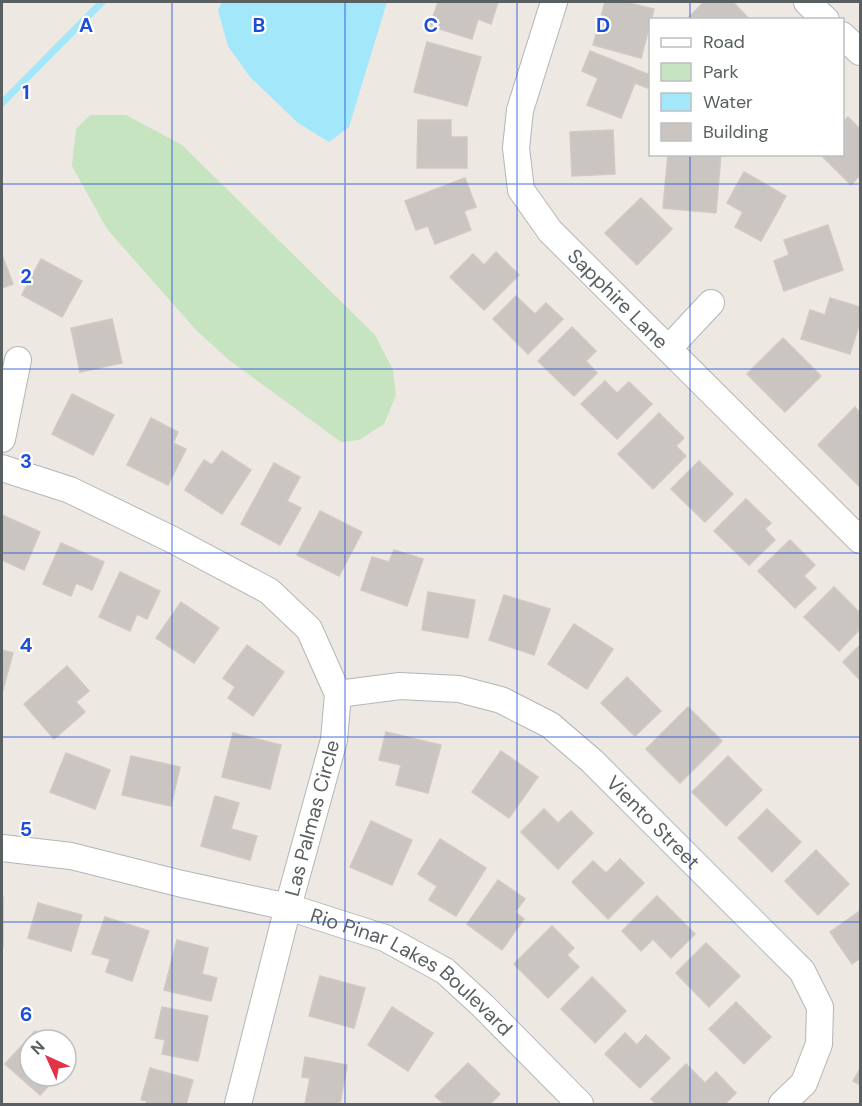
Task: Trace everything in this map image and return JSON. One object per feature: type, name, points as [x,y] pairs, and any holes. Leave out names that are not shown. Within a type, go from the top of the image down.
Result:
[{"type":"street","name":"Sapphire Lane","points":[[554,2],[520,110],[516,148],[521,190],[550,231],[861,540]]},
{"type":"street","points":[[807,2],[824,18]]},
{"type":"street","points":[[844,36],[861,52]]},
{"type":"street","points":[[669,348],[711,303]]},
{"type":"street","points":[[2,439],[18,360]]},
{"type":"street","name":"Las Palmas Circle","points":[[2,468],[70,490],[171,539],[269,591],[309,629],[338,694],[334,740],[288,907],[238,1104]]},
{"type":"street","name":"Viento Street","points":[[338,694],[400,686],[459,689],[501,700],[550,725],[592,761],[802,971],[820,1007],[819,1044],[804,1083],[782,1104]]},
{"type":"street","name":"Rio Pinar Lakes Boulevard","points":[[2,848],[71,856],[182,884],[288,907],[386,938],[445,971],[483,1006],[567,1100]]},
{"type":"green space","points":[[90,115],[126,115],[182,145],[375,335],[393,370],[396,395],[384,424],[359,440],[341,442],[229,360],[196,330],[107,229],[72,166],[76,129]]},
{"type":"water","points":[[222,2],[387,2],[349,127],[329,142],[298,123],[250,77],[228,46],[218,10]]},
{"type":"building","points":[[438,2],[498,2],[491,24],[478,19],[472,39],[430,26]]},
{"type":"building","points":[[605,2],[625,2],[654,9],[652,18],[649,18],[649,28],[641,58],[593,45]]},
{"type":"building","points":[[704,2],[733,2],[748,18],[688,18]]},
{"type":"building","points":[[427,42],[481,57],[467,106],[414,92]]},
{"type":"building","points":[[590,51],[649,75],[649,89],[635,83],[621,118],[587,105],[598,78],[582,71]]},
{"type":"building","points":[[848,117],[860,129],[860,175],[851,185],[822,156],[844,156],[844,121]]},
{"type":"building","points":[[418,120],[451,120],[451,137],[467,137],[467,168],[417,168]]},
{"type":"building","points":[[613,130],[615,174],[572,176],[570,132]]},
{"type":"building","points":[[668,156],[721,156],[716,213],[663,208]]},
{"type":"building","points":[[744,172],[786,196],[761,241],[735,227],[743,212],[727,203]]},
{"type":"building","points":[[465,178],[476,207],[464,211],[471,230],[435,244],[428,226],[416,230],[405,201]]},
{"type":"building","points":[[641,198],[672,229],[637,265],[605,233]]},
{"type":"building","points":[[828,225],[843,270],[784,291],[774,261],[789,255],[784,240]]},
{"type":"building","points":[[496,252],[519,275],[484,310],[450,277],[473,254],[484,265]]},
{"type":"building","points":[[2,255],[13,284],[2,288]]},
{"type":"building","points":[[41,259],[82,281],[62,317],[22,295]]},
{"type":"building","points":[[516,296],[535,314],[546,303],[563,319],[528,354],[493,319]]},
{"type":"building","points":[[830,298],[860,307],[860,322],[850,354],[801,339],[810,310],[825,315]]},
{"type":"building","points":[[112,319],[122,363],[80,372],[71,328]]},
{"type":"building","points":[[572,327],[596,351],[586,361],[597,373],[574,396],[538,361]]},
{"type":"building","points":[[783,338],[821,376],[785,412],[747,374]]},
{"type":"building","points":[[605,381],[617,393],[629,382],[652,404],[617,439],[581,404]]},
{"type":"building","points":[[72,394],[114,415],[93,455],[52,434]]},
{"type":"building","points":[[855,407],[860,413],[860,487],[818,445]]},
{"type":"building","points":[[659,413],[684,438],[676,446],[686,456],[653,489],[618,454]]},
{"type":"building","points":[[151,418],[178,432],[173,443],[186,449],[168,485],[127,465]]},
{"type":"building","points":[[222,451],[251,470],[222,514],[185,490],[204,460],[212,465]]},
{"type":"building","points":[[699,461],[733,494],[705,522],[671,489]]},
{"type":"building","points":[[274,463],[300,477],[287,501],[301,508],[280,545],[241,524]]},
{"type":"building","points":[[746,499],[771,523],[765,529],[775,540],[749,565],[714,531]]},
{"type":"building","points":[[320,511],[362,532],[339,576],[297,555]]},
{"type":"building","points":[[2,515],[40,532],[24,570],[2,560]]},
{"type":"building","points":[[790,540],[815,565],[804,576],[816,588],[795,608],[758,571]]},
{"type":"building","points":[[61,543],[104,562],[92,590],[76,583],[71,596],[43,584]]},
{"type":"building","points":[[394,550],[423,559],[407,606],[361,590],[372,557],[389,562]]},
{"type":"building","points":[[120,572],[160,591],[147,619],[137,614],[130,631],[99,617]]},
{"type":"building","points":[[834,587],[860,613],[860,629],[839,651],[804,617]]},
{"type":"building","points":[[428,592],[475,600],[468,638],[422,630]]},
{"type":"building","points":[[504,595],[550,609],[534,655],[489,640]]},
{"type":"building","points":[[181,602],[219,628],[194,663],[156,638]]},
{"type":"building","points":[[574,624],[613,649],[587,689],[548,664]]},
{"type":"building","points":[[247,645],[284,672],[253,716],[228,698],[235,687],[223,678]]},
{"type":"building","points":[[860,645],[860,680],[843,662]]},
{"type":"building","points":[[2,650],[13,653],[2,693]]},
{"type":"building","points":[[67,666],[89,691],[76,702],[85,712],[54,739],[24,704]]},
{"type":"building","points":[[627,677],[661,711],[635,736],[601,703]]},
{"type":"building","points":[[688,707],[722,741],[680,783],[646,749]]},
{"type":"building","points":[[386,732],[441,745],[428,793],[396,785],[401,765],[379,760]]},
{"type":"building","points":[[233,733],[281,745],[270,789],[222,777]]},
{"type":"building","points":[[501,751],[538,777],[509,818],[472,792]]},
{"type":"building","points":[[66,753],[110,770],[95,809],[50,792]]},
{"type":"building","points":[[131,756],[180,767],[171,806],[122,795]]},
{"type":"building","points":[[728,756],[762,790],[726,826],[692,792]]},
{"type":"building","points":[[215,796],[239,803],[231,829],[257,836],[250,860],[201,846]]},
{"type":"building","points":[[544,809],[558,823],[571,811],[593,833],[558,869],[521,832]]},
{"type":"building","points":[[767,809],[801,842],[772,872],[738,838]]},
{"type":"building","points":[[371,821],[412,840],[392,885],[350,867]]},
{"type":"building","points":[[440,839],[486,868],[456,916],[429,900],[437,886],[418,874]]},
{"type":"building","points":[[816,850],[849,884],[818,915],[785,881]]},
{"type":"building","points":[[620,859],[644,883],[608,919],[572,882],[593,861],[606,873]]},
{"type":"building","points":[[498,880],[525,899],[515,912],[524,919],[502,950],[467,924]]},
{"type":"building","points":[[657,896],[695,934],[671,958],[653,939],[641,951],[622,931]]},
{"type":"building","points":[[3,897],[3,947],[2,947]]},
{"type":"building","points":[[38,903],[82,915],[71,951],[28,938]]},
{"type":"building","points":[[860,911],[860,958],[852,964],[830,932]]},
{"type":"building","points":[[105,917],[149,931],[132,981],[106,972],[110,959],[92,954]]},
{"type":"building","points":[[552,926],[574,948],[567,955],[579,967],[548,998],[514,964]]},
{"type":"building","points":[[177,940],[208,948],[202,974],[217,978],[211,1001],[164,990]]},
{"type":"building","points":[[706,943],[740,976],[709,1007],[676,973]]},
{"type":"building","points":[[320,976],[365,988],[354,1028],[309,1016]]},
{"type":"building","points":[[592,977],[626,1011],[595,1043],[561,1009]]},
{"type":"building","points":[[736,1002],[771,1037],[744,1064],[709,1029]]},
{"type":"building","points":[[162,1007],[208,1016],[198,1061],[162,1054],[165,1040],[155,1038]]},
{"type":"building","points":[[392,1007],[433,1033],[408,1071],[368,1045]]},
{"type":"building","points":[[625,1033],[637,1045],[646,1035],[670,1058],[640,1088],[605,1054]]},
{"type":"building","points":[[18,1050],[18,1076],[5,1064]]},
{"type":"building","points":[[305,1057],[347,1065],[340,1104],[305,1104],[310,1078],[302,1077]]},
{"type":"building","points":[[468,1063],[500,1094],[490,1104],[444,1104],[435,1096]]},
{"type":"building","points":[[686,1064],[705,1083],[716,1072],[736,1093],[725,1104],[656,1104],[651,1099]]},
{"type":"building","points":[[150,1068],[193,1080],[186,1104],[146,1104],[147,1101],[141,1100]]},
{"type":"building","points":[[860,1069],[860,1085],[853,1081]]},
{"type":"building","points":[[32,1088],[47,1088],[40,1095]]},
{"type":"waterway","points":[[2,103],[102,2]]}]
